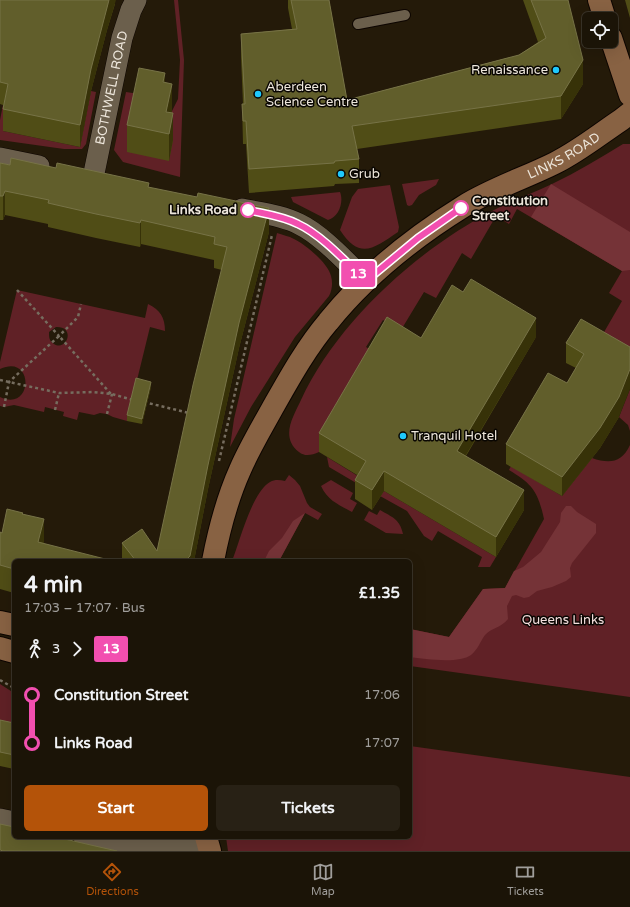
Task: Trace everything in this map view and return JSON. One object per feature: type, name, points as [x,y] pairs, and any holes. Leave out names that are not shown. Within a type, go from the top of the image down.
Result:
[{"type":"street","name":"BOTHWELL ROAD","points":[[114,182],[85,176],[122,38],[131,10],[136,0]]},
{"type":"street","points":[[599,0],[603,12]]},
{"type":"street","points":[[614,48],[630,95]]},
{"type":"street","name":"LINKS ROAD","points":[[213,559],[221,526],[232,491],[252,445],[307,350],[328,322],[349,298],[366,281],[446,217],[489,192],[557,162],[630,113]]},
{"type":"street","points":[[0,158],[54,170]]},
{"type":"street","points":[[226,206],[277,217],[300,224],[312,232],[366,281]]},
{"type":"street","points":[[0,622],[12,625]]},
{"type":"street","points":[[0,648],[12,651]]},
{"type":"street","points":[[0,819],[12,822]]},
{"type":"street","points":[[93,839],[145,850],[161,851],[208,842]]},
{"type":"lane","points":[[358,24],[406,15]]},
{"type":"path","points":[[218,469],[277,217]]},
{"type":"path","points":[[17,290],[112,394]]},
{"type":"path","points":[[4,407],[9,382],[78,317],[81,304]]},
{"type":"path","points":[[0,380],[59,393],[93,392],[112,394],[192,414]]},
{"type":"path","points":[[55,410],[59,393]]},
{"type":"path","points":[[107,414],[112,394]]},
{"type":"path","points":[[223,422],[228,423]]},
{"type":"path","points":[[0,680],[12,687]]},
{"type":"green space","points":[[174,0],[178,0],[184,60],[180,177],[123,162],[114,150],[126,92],[139,94],[166,139],[172,111],[178,99],[180,60]]},
{"type":"green space","points":[[9,74],[3,131],[80,147],[91,91],[96,92],[86,144],[82,149],[64,149],[0,140],[0,120]]},
{"type":"green space","points":[[623,144],[630,144],[630,366],[596,346],[622,301],[609,293],[622,271],[517,209],[509,224],[496,216],[471,259],[462,253],[436,298],[424,292],[401,330],[383,320],[366,347],[377,354],[319,452],[311,455],[304,455],[293,446],[289,433],[292,420],[317,371],[336,343],[382,290],[437,245],[465,226],[501,206],[570,175]]},
{"type":"green space","points":[[439,179],[436,185],[419,195],[412,205],[407,205],[402,184]]},
{"type":"green space","points":[[390,185],[399,227],[398,232],[382,243],[368,249],[354,246],[347,240],[340,230],[352,197],[358,189]]},
{"type":"green space","points":[[340,192],[340,209],[335,216],[328,220],[293,202],[291,197]]},
{"type":"green space","points":[[277,233],[299,241],[310,249],[326,265],[331,276],[331,289],[329,296],[295,337],[251,407],[230,447],[234,419]]},
{"type":"green space","points":[[17,290],[145,318],[148,304],[159,311],[163,318],[165,331],[150,327],[127,421],[107,414],[100,413],[94,415],[79,412],[77,420],[63,416],[64,412],[45,407],[44,412],[14,405],[4,407],[0,406],[0,397],[11,400],[19,397],[24,391],[26,383],[24,375],[19,369],[11,366],[0,369],[0,362]],"holes":[[[56,327],[66,330],[68,334],[66,342],[59,346],[52,343],[49,337],[49,332]]]},
{"type":"green space","points":[[630,389],[630,431],[628,425],[619,417]]},
{"type":"green space","name":"Queens Links","points":[[630,445],[630,697],[412,666],[412,629],[449,637],[483,589],[505,588],[544,519],[542,509],[533,489],[529,484],[509,470],[511,466],[562,496],[592,458],[604,461],[619,459],[627,451]]},
{"type":"green space","points":[[327,457],[366,481],[363,487],[329,467]]},
{"type":"green space","points":[[289,475],[295,480],[300,486],[310,507],[322,514],[318,520],[305,513],[280,559],[233,559],[252,506],[264,487],[270,482],[276,480],[285,481]]},
{"type":"green space","points":[[331,480],[353,493],[350,499],[357,503],[352,512],[330,499],[324,491],[321,486]]},
{"type":"green space","points":[[384,491],[496,557],[490,567],[478,567],[482,557],[438,531],[432,541],[424,536],[407,511],[380,496]]},
{"type":"green space","points":[[380,510],[398,522],[403,534],[386,533],[364,520],[369,511],[377,515]]},
{"type":"green space","points":[[0,684],[12,692],[12,737],[0,734]]},
{"type":"green space","points":[[412,746],[630,777],[630,851],[228,851],[226,839],[412,839]]},
{"type":"shaded area","points":[[551,184],[630,232],[630,270],[622,271],[531,217]]},
{"type":"shaded area","points":[[566,506],[571,506],[577,512],[596,524],[596,533],[572,563],[570,568],[571,577],[566,581],[552,587],[537,591],[529,597],[524,598],[516,595],[512,596],[507,606],[508,619],[487,633],[473,653],[466,658],[442,660],[412,657],[412,629],[449,637],[483,589],[505,588],[514,571],[523,567],[541,552],[560,522],[561,513]]},
{"type":"shaded area","points":[[305,513],[280,559],[265,559],[269,551],[282,538],[293,521]]},
{"type":"building","points":[[0,0],[109,0],[91,69],[80,125],[3,109],[8,84],[0,82]]},
{"type":"building","points":[[291,0],[329,0],[347,100],[519,55],[546,38],[531,0],[568,0],[583,60],[561,96],[352,126],[359,159],[335,161],[334,163],[249,169],[246,121],[243,121],[242,104],[245,104],[241,34],[297,29]]},
{"type":"building","points":[[139,68],[165,73],[163,82],[172,84],[166,112],[173,113],[169,134],[127,125]]},
{"type":"building","points":[[11,158],[56,168],[57,163],[149,183],[148,187],[197,197],[198,193],[269,208],[239,323],[190,556],[187,559],[134,559],[122,543],[142,529],[157,551],[193,385],[227,247],[214,244],[215,237],[141,220],[140,223],[96,214],[48,203],[49,200],[5,191],[3,196],[0,196],[0,163],[10,165]]},
{"type":"building","name":"Tranquil Hotel","points":[[471,279],[536,318],[457,451],[524,490],[496,537],[384,471],[372,490],[355,480],[366,461],[319,433],[387,317],[421,338],[452,285],[463,292]]},
{"type":"building","points":[[581,319],[630,347],[630,369],[619,397],[600,428],[562,477],[506,444],[548,373],[567,383],[584,354],[566,343]]},
{"type":"building","points":[[136,378],[151,382],[142,419],[127,415]]},
{"type":"building","points":[[7,509],[23,513],[22,514],[44,519],[38,542],[105,559],[12,559],[12,568],[0,565],[0,532],[2,533]]},
{"type":"building","points":[[0,720],[12,723],[12,755],[0,752]]},
{"type":"building","points":[[0,824],[12,827],[12,839],[65,839],[117,851],[3,851],[0,850]]},
{"type":"bus line","name":"13","points":[[248,210],[286,219],[312,232],[366,281],[440,221],[461,208]]},
{"type":"place","name":"Renaissance","points":[[556,70]]},
{"type":"place","name":"Aberdeen Science Centre","points":[[258,94]]},
{"type":"place","name":"Grub","points":[[341,174]]},
{"type":"place","name":"Constitution Street","points":[[461,208]]},
{"type":"place","name":"Links Road","points":[[248,210]]},
{"type":"place","name":"Tranquil Hotel","points":[[403,436]]}]
